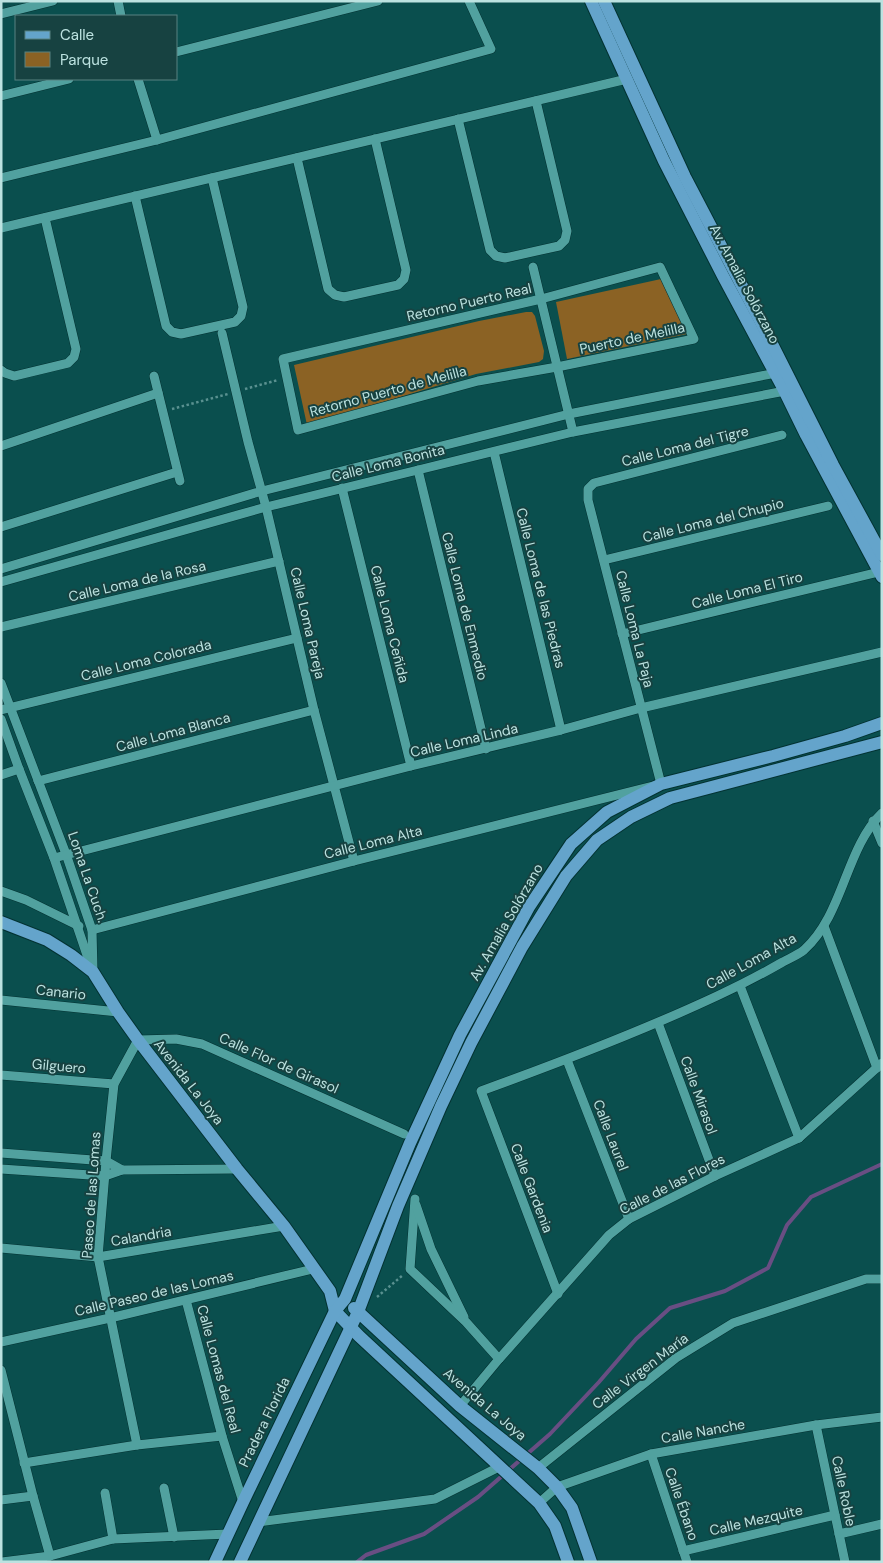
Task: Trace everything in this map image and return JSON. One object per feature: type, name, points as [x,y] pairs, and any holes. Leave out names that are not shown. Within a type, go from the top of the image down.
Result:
[{"type":"main road","name":"Av. Amalia Solórzano","points":[[591,1],[673,178],[880,575]]},
{"type":"main road","name":"Av. Amalia Solórzano","points":[[604,1],[685,177],[833,465],[882,555]]},
{"type":"main road","name":"Av. Amalia Solórzano","points":[[344,1299],[410,1143],[460,1034],[529,907],[571,844],[607,812],[661,784],[845,736],[882,723]]},
{"type":"main road","name":"Av. Amalia Solórzano","points":[[358,1312],[398,1206],[441,1106],[471,1043],[522,948],[546,908],[566,876],[597,840],[631,817],[670,798],[882,742]]},
{"type":"main road","name":"Avenida La Joya","points":[[1,922],[47,940],[71,954],[93,972],[138,1040],[237,1169],[284,1226],[330,1291],[344,1299],[460,1406],[535,1465],[557,1487],[572,1508],[591,1562]]},
{"type":"main road","name":"Avenida La Joya","points":[[330,1291],[335,1312]]},
{"type":"main road","name":"Pradera Florida","points":[[215,1562],[242,1502],[335,1312],[344,1299]]},
{"type":"main road","points":[[335,1312],[539,1503],[555,1526],[568,1562]]},
{"type":"main road","points":[[240,1562],[358,1312]]},
{"type":"street","points":[[1,14],[53,1]]},
{"type":"street","points":[[118,1],[122,15]]},
{"type":"street","points":[[178,51],[378,1]]},
{"type":"street","points":[[1,178],[157,140],[491,49],[470,1]]},
{"type":"street","points":[[1,228],[627,79]]},
{"type":"street","points":[[1,96],[65,80]]},
{"type":"street","points":[[138,80],[157,140]]},
{"type":"street","points":[[458,120],[490,250],[496,256],[505,258],[559,246],[565,240],[567,231],[536,101]]},
{"type":"street","points":[[297,158],[328,289],[335,295],[344,297],[398,285],[404,279],[406,270],[375,139]]},
{"type":"street","points":[[134,196],[166,326],[172,332],[181,334],[235,322],[241,316],[243,307],[212,178]]},
{"type":"street","points":[[1,370],[14,376],[68,363],[74,357],[76,349],[45,218]]},
{"type":"street","points":[[533,267],[573,432]]},
{"type":"street","name":"Retorno Puerto Real","points":[[283,359],[541,299],[660,267]]},
{"type":"street","name":"Puerto de Melilla","points":[[557,367],[694,339],[660,267]]},
{"type":"street","name":"Calle Loma Pareja","points":[[222,333],[314,710],[354,861]]},
{"type":"street","name":"Retorno Puerto de Melilla","points":[[283,359],[298,430],[478,381],[557,367]]},
{"type":"street","name":"Calle Loma Bonita","points":[[1,569],[262,491],[568,414],[776,373]]},
{"type":"street","points":[[1,527],[178,476],[154,376]]},
{"type":"street","name":"Calle Loma Bonita","points":[[1,582],[266,507],[342,488],[573,432],[785,391]]},
{"type":"street","points":[[1,446],[158,393]]},
{"type":"street","name":"Calle Loma del Tigre","points":[[594,483],[782,435]]},
{"type":"street","name":"Calle Loma de las Piedras","points":[[494,452],[561,730]]},
{"type":"street","name":"Calle Loma de Enmedio","points":[[418,470],[486,749]]},
{"type":"street","name":"Calle Loma La Paja","points":[[594,483],[588,488],[588,500],[661,784]]},
{"type":"street","name":"Calle Loma Ceñida","points":[[342,488],[412,766]]},
{"type":"street","name":"Calle Loma del Chupio","points":[[604,560],[828,506]]},
{"type":"street","name":"Calle Loma de la Rosa","points":[[1,627],[279,561]]},
{"type":"street","name":"Calle Loma El Tiro","points":[[622,634],[880,575]]},
{"type":"street","name":"Calle Loma Colorada","points":[[6,709],[297,638]]},
{"type":"street","name":"Calle Loma Linda","points":[[54,858],[412,766],[561,730],[641,708],[882,652]]},
{"type":"street","name":"Loma La Cuch.","points":[[1,683],[6,709],[38,781],[92,930],[93,972]]},
{"type":"street","name":"Calle Loma Blanca","points":[[38,781],[314,710]]},
{"type":"street","name":"Loma La Cuch.","points":[[1,720],[54,858],[93,972]]},
{"type":"street","points":[[1,775],[19,769]]},
{"type":"street","name":"Calle Loma Alta","points":[[92,930],[354,861],[661,784]]},
{"type":"street","name":"Calle Loma Alta","points":[[481,1091],[567,1060],[658,1023],[740,986],[803,951],[824,926],[860,845],[873,821],[882,813]]},
{"type":"street","points":[[873,821],[882,843]]},
{"type":"street","points":[[1,891],[26,900],[77,925],[92,930]]},
{"type":"street","points":[[824,926],[879,1065]]},
{"type":"street","points":[[740,986],[799,1138]]},
{"type":"street","name":"Canario","points":[[1,1000],[118,1012]]},
{"type":"street","name":"Calle Mirasol","points":[[658,1023],[715,1176]]},
{"type":"street","name":"Calle Flor de Girasol","points":[[138,1040],[176,1039],[202,1044],[404,1134]]},
{"type":"street","name":"Paseo de las Lomas","points":[[137,1445],[98,1258],[104,1176],[114,1084],[138,1040]]},
{"type":"street","name":"Calle Laurel","points":[[567,1060],[629,1219]]},
{"type":"street","name":"Calle de las Flores","points":[[460,1406],[609,1235],[629,1219],[715,1176],[799,1138],[879,1065]]},
{"type":"street","name":"Gilguero","points":[[1,1074],[114,1084]]},
{"type":"street","name":"Calle Gardenia","points":[[481,1091],[558,1294]]},
{"type":"street","points":[[1,1153],[106,1161],[122,1170]]},
{"type":"street","points":[[1,1169],[104,1176],[122,1170],[237,1169]]},
{"type":"street","points":[[466,1322],[431,1249],[414,1200],[410,1269],[466,1322],[499,1360]]},
{"type":"street","name":"Calandria","points":[[1,1248],[98,1258],[284,1226]]},
{"type":"street","name":"Calle Paseo de las Lomas","points":[[1,1342],[313,1269]]},
{"type":"street","name":"Calle Virgen María","points":[[535,1465],[676,1358],[733,1323],[866,1279],[882,1279]]},
{"type":"street","name":"Calle Lomas del Real","points":[[186,1300],[222,1436],[242,1502]]},
{"type":"street","points":[[1,1370],[50,1556]]},
{"type":"street","name":"Calle Nanche","points":[[539,1503],[557,1487],[650,1454],[816,1425],[882,1417]]},
{"type":"street","name":"Calle Roble","points":[[816,1425],[845,1562]]},
{"type":"street","points":[[24,1463],[137,1445],[222,1436]]},
{"type":"street","name":"Calle Ébano","points":[[650,1454],[686,1562]]},
{"type":"street","points":[[258,1522],[434,1499],[500,1467]]},
{"type":"street","points":[[164,1488],[174,1537]]},
{"type":"street","points":[[105,1493],[113,1539]]},
{"type":"street","points":[[1,1500],[33,1496]]},
{"type":"street","name":"Calle Mezquite","points":[[683,1551],[835,1515]]},
{"type":"street","points":[[839,1534],[882,1524]]},
{"type":"street","points":[[2,1562],[50,1556],[113,1539],[228,1534]]},
{"type":"path","points":[[358,1312],[410,1269]]},
{"type":"green space","points":[[661,279],[687,334],[567,359],[556,302]]},
{"type":"green space","points":[[532,312],[535,316],[544,351],[543,359],[539,362],[476,374],[307,425],[294,365],[479,321]]},
{"type":"waterway","points":[[357,1562],[366,1555],[424,1534],[478,1497],[550,1434],[636,1339],[670,1308],[725,1291],[768,1268],[787,1225],[811,1197],[882,1164]]}]
